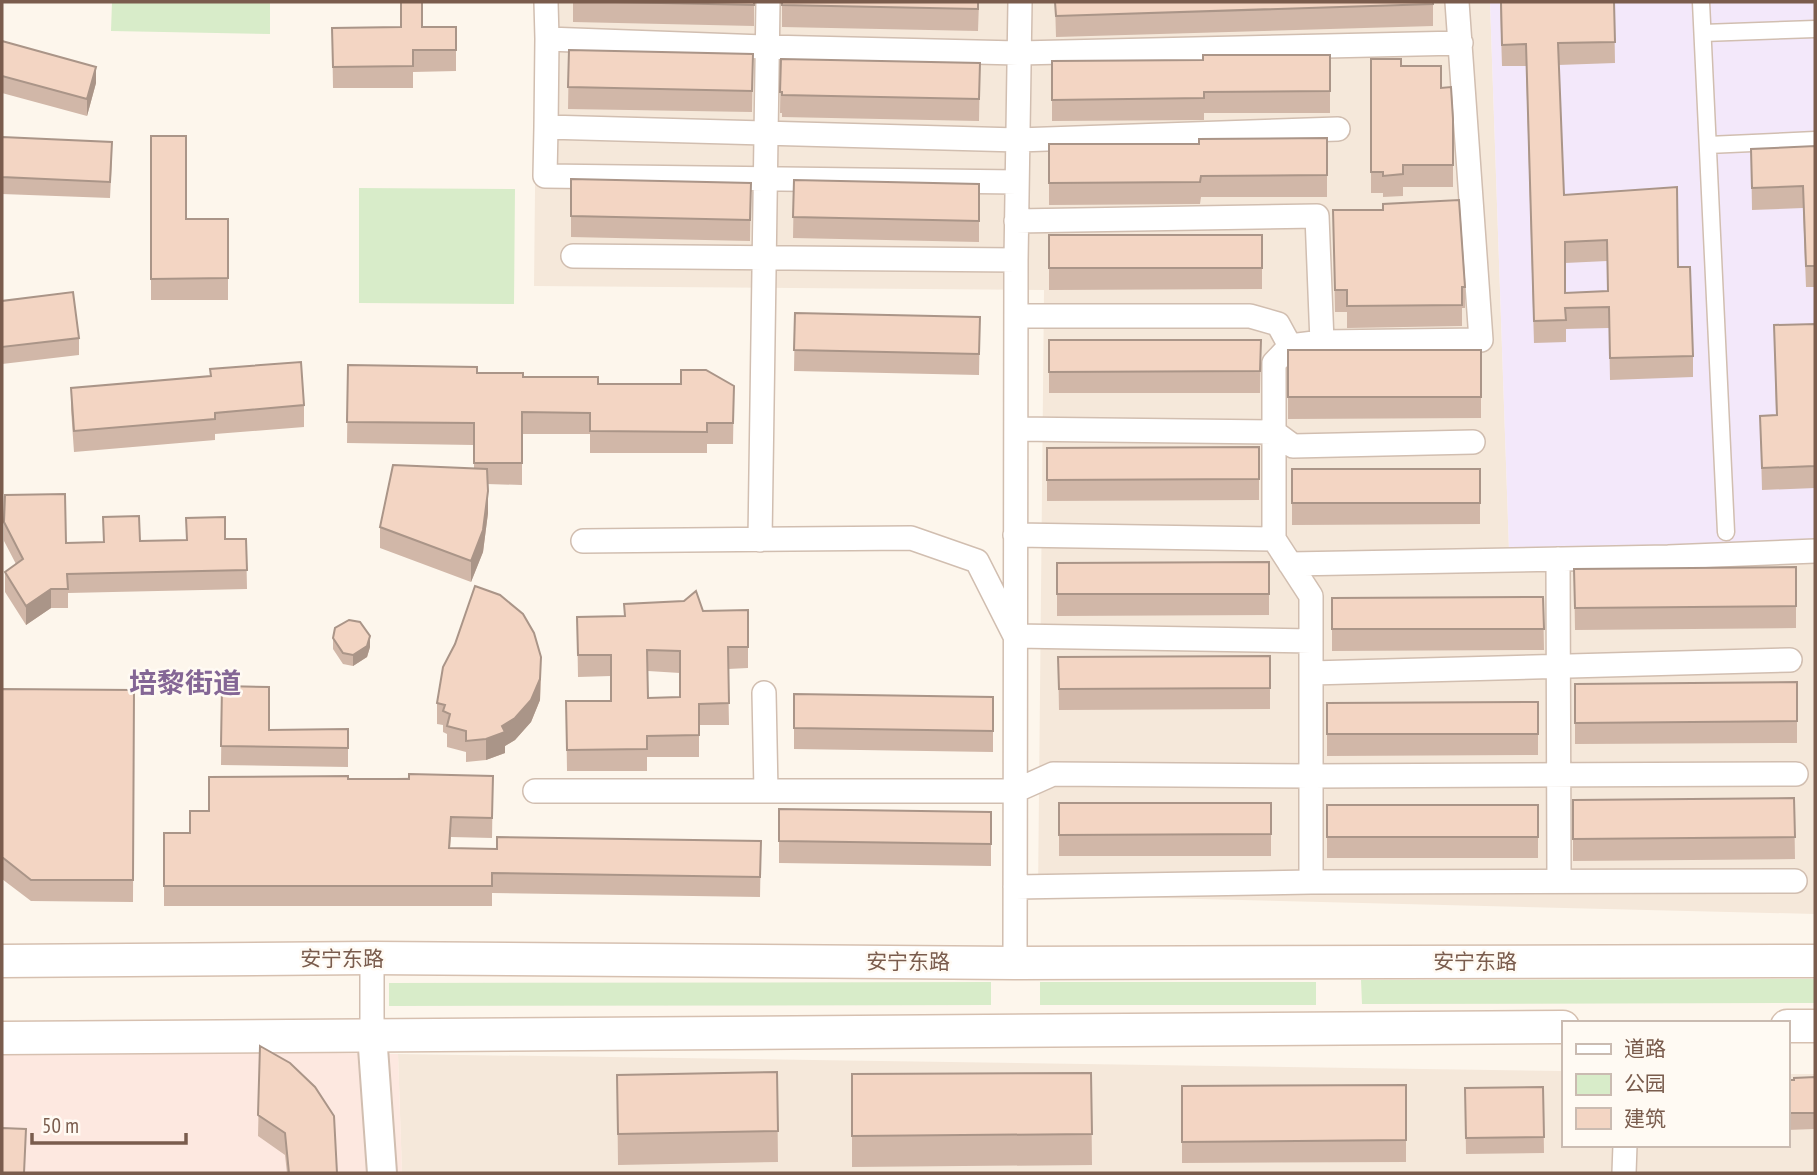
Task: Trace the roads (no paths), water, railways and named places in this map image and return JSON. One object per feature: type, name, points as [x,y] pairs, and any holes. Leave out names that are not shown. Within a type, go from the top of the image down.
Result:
[{"type":"main road","name":"安宁东路","points":[[2,961],[372,958],[1015,963],[1815,961]]},
{"type":"main road","points":[[1789,1026],[1815,1026]]},
{"type":"main road","points":[[2,1038],[209,1047],[372,1034],[1562,1027]]},
{"type":"street","points":[[546,2],[545,176],[1017,182]]},
{"type":"street","points":[[761,540],[768,2]]},
{"type":"street","points":[[1015,963],[1016,221],[1020,2]]},
{"type":"street","points":[[1311,882],[1311,596],[1274,539],[1274,363],[1290,346],[1322,342],[1481,340],[1457,2]]},
{"type":"street","points":[[1701,2],[1726,532]]},
{"type":"street","points":[[1703,33],[1815,29]]},
{"type":"street","points":[[547,39],[1019,53],[1461,43]]},
{"type":"street","points":[[545,127],[1018,140],[1339,129]]},
{"type":"street","points":[[1708,145],[1815,141]]},
{"type":"street","points":[[1446,207],[1472,205]]},
{"type":"street","points":[[1016,221],[1343,214]]},
{"type":"street","points":[[1317,216],[1322,342]]},
{"type":"street","points":[[573,256],[1016,260]]},
{"type":"street","points":[[1016,316],[1250,316],[1278,324],[1290,346]]},
{"type":"street","points":[[1016,429],[1274,432],[1293,446],[1473,442]]},
{"type":"street","points":[[1016,535],[1274,539]]},
{"type":"street","points":[[583,541],[911,538],[978,561],[1016,636]]},
{"type":"street","points":[[1290,564],[1668,557],[1815,551]]},
{"type":"street","points":[[1558,559],[1559,881]]},
{"type":"street","points":[[1016,636],[1311,641]]},
{"type":"street","points":[[1311,673],[1790,660]]},
{"type":"street","points":[[764,693],[766,791]]},
{"type":"street","points":[[535,791],[1015,791],[1053,774],[1796,774]]},
{"type":"street","points":[[1015,887],[1311,882],[1795,881]]},
{"type":"street","points":[[372,958],[372,1034],[382,1173]]},
{"type":"street","points":[[1625,1147],[1625,1173]]},
{"type":"district","name":"培黎街道","points":[[185,683]]}]
